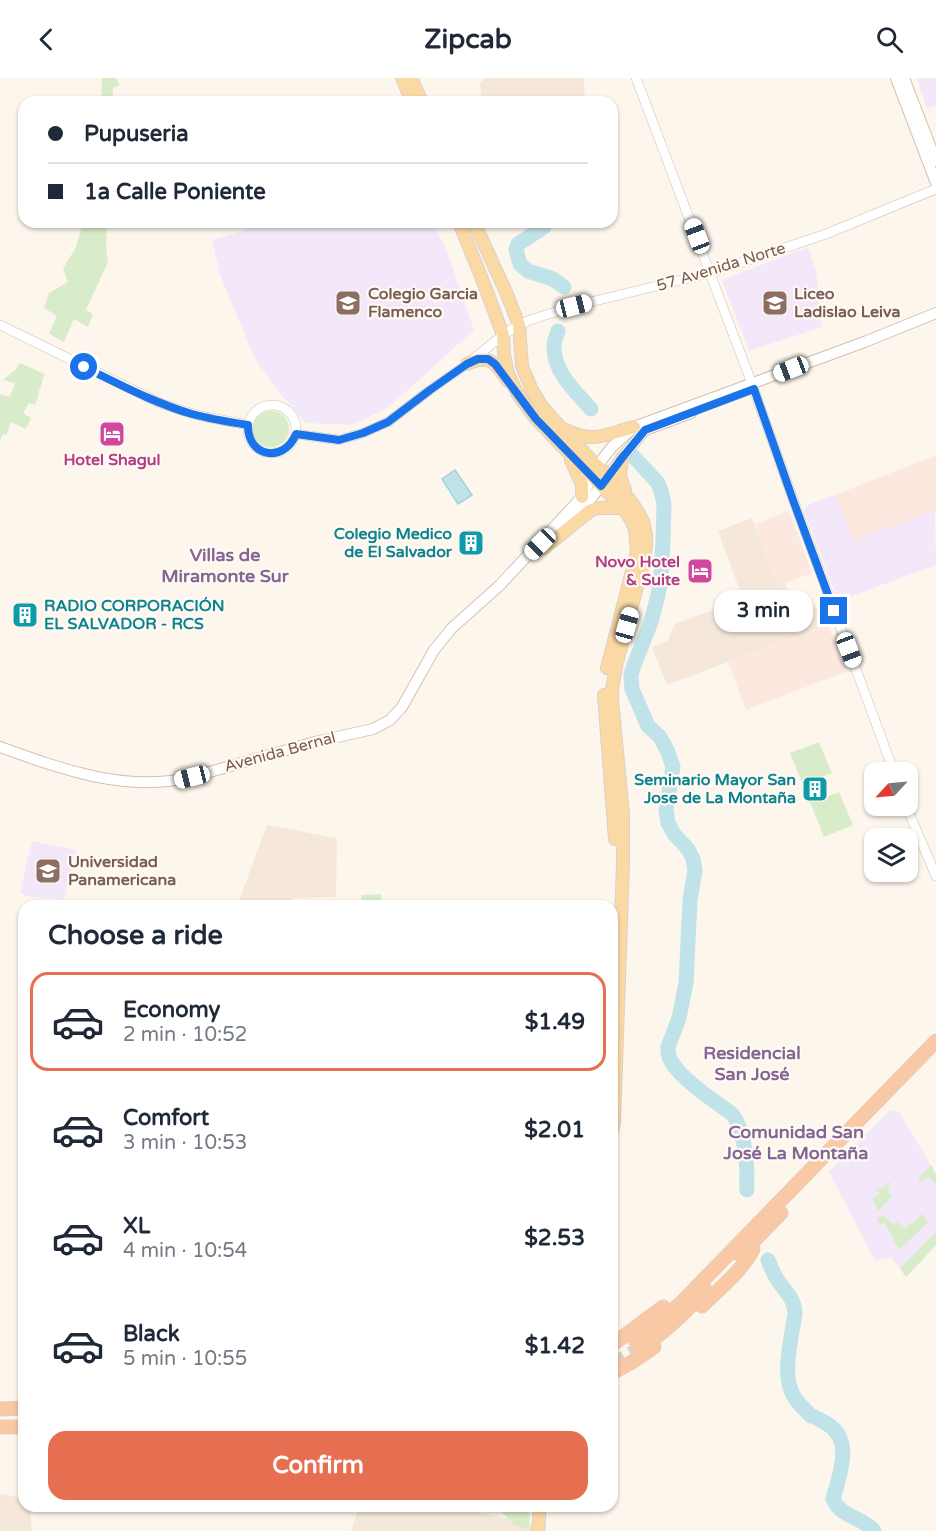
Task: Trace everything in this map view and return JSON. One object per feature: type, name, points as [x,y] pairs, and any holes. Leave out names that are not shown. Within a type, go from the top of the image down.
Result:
[{"type":"highway","points":[[637,1344],[658,1335],[681,1316],[754,1234],[936,1041]]},
{"type":"highway","points":[[618,1341],[656,1313],[717,1254],[738,1237],[754,1234],[936,1055]]},
{"type":"highway","points":[[618,1369],[647,1352],[682,1325],[738,1270],[752,1250],[754,1234]]},
{"type":"highway","points":[[0,1409],[18,1408]]},
{"type":"highway","points":[[0,1427],[18,1427]]},
{"type":"main road","points":[[402,78],[410,96]]},
{"type":"main road","points":[[411,78],[419,96]]},
{"type":"main road","points":[[896,78],[936,183]]},
{"type":"main road","points":[[904,78],[936,161]]},
{"type":"main road","points":[[461,228],[503,335],[508,374],[517,393]]},
{"type":"main road","points":[[477,228],[519,325],[521,358],[526,377],[541,405],[595,471],[601,486],[643,520],[646,535],[646,547],[636,594],[612,688],[623,814],[618,1007]]},
{"type":"main road","points":[[753,386],[936,313]]},
{"type":"main road","points":[[560,427],[576,435],[594,438],[634,427],[936,321]]},
{"type":"main road","points":[[467,364],[478,359],[488,359],[495,364],[536,419],[560,444],[595,471],[609,475],[628,506]]},
{"type":"main road","name":"Avenida Bernal","points":[[499,586],[522,570],[544,548],[601,486],[645,430],[753,386]]},
{"type":"main road","name":"Avenida Bernal","points":[[0,747],[46,764],[93,777],[138,782],[165,782],[192,777],[315,741],[373,729],[390,720],[402,707],[434,650],[452,628],[499,586],[540,544],[582,497],[595,471],[612,447],[634,427]]},
{"type":"main road","points":[[560,444],[582,485],[582,497]]},
{"type":"main road","points":[[615,900],[614,813],[603,699],[612,646],[637,552],[635,529],[620,476],[622,458]]},
{"type":"main road","points":[[544,548],[591,510],[628,506]]},
{"type":"main road","points":[[538,1531],[540,1512]]},
{"type":"main road","points":[[545,1531],[547,1512]]},
{"type":"street","points":[[636,78],[753,386],[890,762]]},
{"type":"street","name":"57 Avenida Norte","points":[[296,434],[339,440],[368,431],[388,422],[519,325],[574,306],[710,273],[826,234],[936,189]]},
{"type":"street","points":[[0,325],[162,404],[200,416],[248,425]]},
{"type":"street","points":[[267,405],[274,405],[287,410],[291,415],[295,421],[296,434],[284,450],[277,453],[263,452],[253,445],[248,436],[248,425],[256,410],[267,405]]},
{"type":"street","points":[[910,816],[936,876]]},
{"type":"shaded area","points":[[485,78],[584,78],[585,96],[481,96],[480,83]]},
{"type":"shaded area","points":[[936,78],[936,105],[927,109],[917,79]]},
{"type":"shaded area","name":"Colegio Garcia Flamenco","points":[[252,228],[435,228],[447,251],[474,330],[389,407],[352,425],[306,423],[278,391],[255,359],[220,275],[212,240]]},
{"type":"shaded area","name":"Liceo Ladislao Leiva","points":[[808,247],[816,271],[822,327],[749,351],[722,280]]},
{"type":"shaded area","points":[[936,455],[936,510],[854,541],[835,495]]},
{"type":"shaded area","points":[[835,495],[854,541],[935,510],[936,565],[838,601],[805,513],[805,508],[810,504]]},
{"type":"shaded area","points":[[788,511],[812,573],[778,586],[755,524]]},
{"type":"shaded area","points":[[752,518],[778,585],[785,583],[794,608],[797,607],[799,612],[817,606],[824,626],[667,685],[652,647],[669,640],[675,624],[743,599],[718,531]]},
{"type":"shaded area","points":[[828,625],[845,672],[746,710],[728,662]]},
{"type":"shaded area","points":[[267,825],[337,838],[336,897],[239,900]]},
{"type":"shaded area","name":"Universidad Panamericana","points":[[32,841],[76,850],[64,900],[25,896],[20,892]]},
{"type":"shaded area","points":[[892,1110],[901,1115],[936,1174],[936,1245],[906,1277],[891,1257],[875,1261],[829,1172]]},
{"type":"shaded area","points":[[0,1494],[18,1497],[18,1512],[30,1512],[32,1531],[0,1531]]},
{"type":"shaded area","points":[[357,1512],[477,1512],[537,1525],[537,1531],[351,1531]]},
{"type":"green space","points":[[102,78],[116,78],[120,85],[113,88],[112,96],[101,96]]},
{"type":"green space","points":[[81,228],[107,228],[108,262],[86,310],[93,314],[88,327],[74,319],[64,342],[49,334],[57,316],[44,308],[49,293],[68,282],[63,269],[76,247]]},
{"type":"green space","points":[[20,363],[45,374],[35,405],[29,403],[23,413],[31,418],[26,429],[11,422],[6,435],[3,434],[0,441],[0,394],[10,397],[15,383],[3,380]]},
{"type":"green space","points":[[271,411],[284,416],[289,429],[284,442],[271,447],[258,442],[253,429],[258,416]]},
{"type":"green space","points":[[819,742],[832,773],[803,785],[790,753]]},
{"type":"green space","points":[[824,791],[826,797],[839,792],[853,825],[824,837],[808,797]]},
{"type":"green space","points":[[381,894],[382,900],[361,900],[361,895]]},
{"type":"green space","points":[[931,1165],[936,1174],[936,1185],[929,1177],[922,1182],[918,1179]]},
{"type":"green space","points":[[890,1181],[888,1191],[892,1197],[878,1211],[872,1198],[880,1194],[877,1189],[883,1188]]},
{"type":"green space","points":[[922,1214],[928,1222],[899,1250],[885,1223],[880,1225],[877,1218],[883,1215],[894,1225],[897,1222],[905,1229]]},
{"type":"green space","points":[[936,1232],[936,1245],[906,1277],[900,1268]]},
{"type":"green space","points":[[502,1512],[530,1512],[529,1529],[514,1525]]},
{"type":"water","points":[[455,470],[472,495],[458,504],[442,479]]},
{"type":"waterway","points":[[542,228],[518,244],[516,250],[520,264],[528,271],[553,279],[564,287]]},
{"type":"waterway","points":[[558,331],[554,345],[557,364],[572,388],[591,409]]},
{"type":"waterway","points":[[633,456],[658,483],[664,504],[661,579],[651,622],[631,675],[632,689],[648,726],[660,737],[668,752],[673,767],[666,810],[668,823],[674,834],[688,849],[695,870],[690,900],[686,983],[679,1018],[668,1047],[668,1054],[682,1075],[731,1113],[735,1119],[745,1149],[747,1190]]},
{"type":"waterway","points":[[768,1260],[776,1277],[792,1300],[795,1313],[788,1368],[791,1389],[797,1401],[811,1416],[834,1429],[842,1447],[843,1457],[833,1499],[841,1510],[874,1531]]},
{"type":"tunnel","points":[[618,1361],[640,1348]]},
{"type":"place","name":"Colegio Garcia Flamenco","points":[[348,303]]},
{"type":"place","name":"Liceo Ladislao Leiva","points":[[775,303]]},
{"type":"place","name":"Hotel Shagul","points":[[112,434]]},
{"type":"place","name":"Colegio Medico de El Salvador","points":[[471,543]]},
{"type":"place","name":"Novo Hotel & Suite","points":[[700,571]]},
{"type":"place","name":"RADIO CORPORACIÓN EL SALVADOR - RCS","points":[[25,615]]},
{"type":"place","name":"Seminario Mayor San Jose de La Montaña","points":[[815,789]]},
{"type":"place","name":"Universidad Panamericana","points":[[48,871]]},
{"type":"district","name":"Villas de Miramonte Sur","points":[[225,565]]},
{"type":"district","name":"Residencial San José","points":[[752,1063]]},
{"type":"district","name":"Comunidad San José La Montaña","points":[[796,1142]]},
{"type":"route","points":[[84,367],[181,411],[248,425],[248,436],[253,445],[263,452],[277,453],[289,446],[296,434],[339,440],[388,422],[467,364],[478,359],[488,359],[495,364],[536,419],[601,486],[645,430],[754,389],[834,611]]}]
